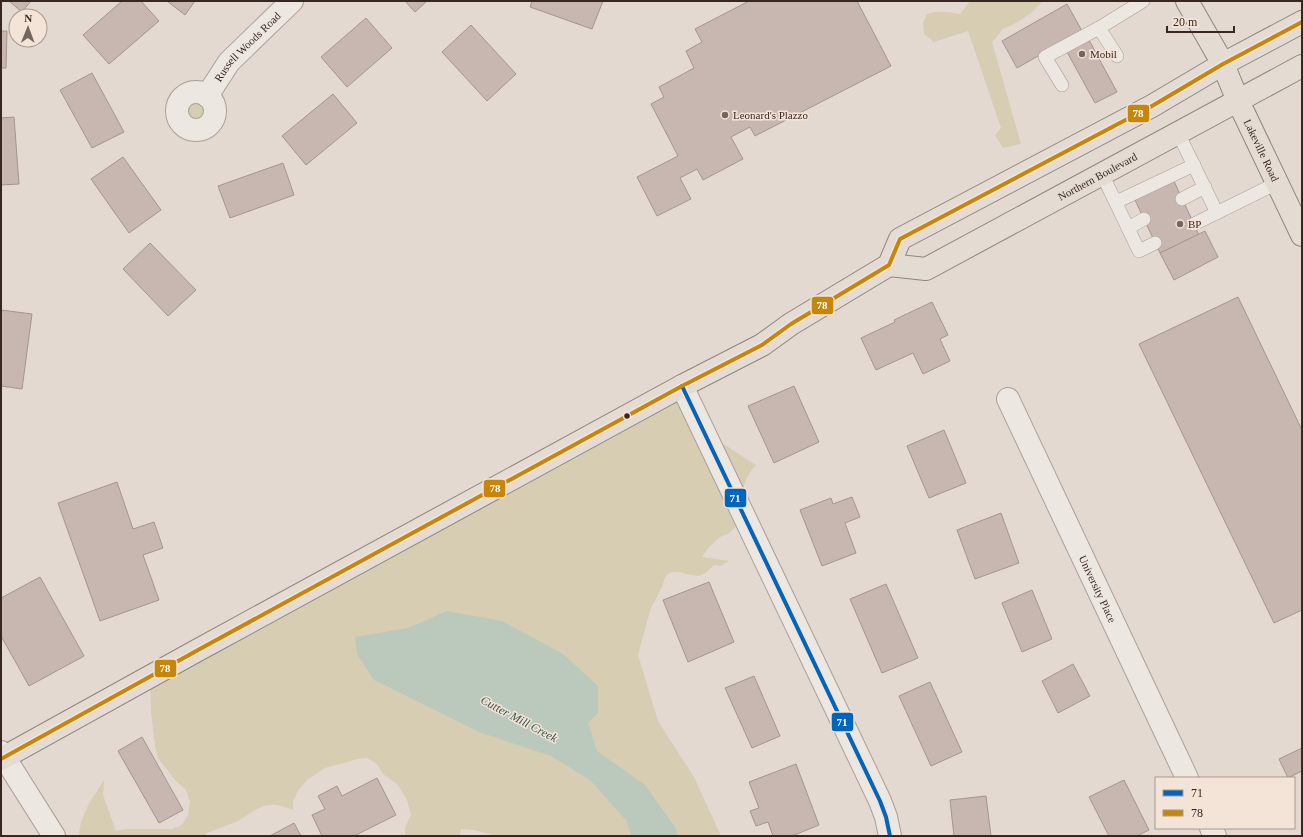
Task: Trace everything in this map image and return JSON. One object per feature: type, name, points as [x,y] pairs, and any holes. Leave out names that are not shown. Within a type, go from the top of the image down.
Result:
[{"type":"main road","name":"Lakeville Road","points":[[1187,1],[1223,64],[1238,101],[1302,235]]},
{"type":"main road","points":[[2,756],[682,386],[762,345],[791,324],[889,265],[900,239],[1152,106],[1223,64],[1302,22]]},
{"type":"main road","name":"Northern Boulevard","points":[[889,265],[926,269],[1302,66]]},
{"type":"street","name":"Russell Woods Road","points":[[207,96],[229,62],[292,1]]},
{"type":"street","points":[[682,386],[880,801],[886,817],[890,836]]},
{"type":"street","name":"University Place","points":[[1008,399],[1187,777]]},
{"type":"street","points":[[2,756],[54,836]]},
{"type":"lane","points":[[1062,85],[1045,57],[1099,28],[1125,6],[1143,1]]},
{"type":"lane","points":[[1099,28],[1117,56]]},
{"type":"lane","points":[[1178,133],[1217,213]]},
{"type":"lane","points":[[1116,202],[1194,165]]},
{"type":"lane","points":[[1102,174],[1139,251],[1155,243]]},
{"type":"lane","points":[[1194,224],[1277,183]]},
{"type":"lane","points":[[1182,199],[1204,187]]},
{"type":"lane","points":[[1128,228],[1144,219]]},
{"type":"shaded area","points":[[970,1],[1043,1],[1032,12],[1018,22],[1003,29],[992,42],[1021,144],[1003,148],[995,135],[1001,128],[968,31],[934,42],[924,34],[923,23],[927,14],[948,12],[960,14]]},
{"type":"shaded area","points":[[191,92],[199,92],[209,97],[213,104],[213,118],[209,125],[199,130],[191,130],[181,125],[179,122],[176,115],[176,107],[181,97],[184,95]]},
{"type":"shaded area","points":[[682,386],[715,442],[725,445],[756,465],[747,478],[743,490],[745,518],[729,533],[720,537],[709,547],[702,557],[729,561],[721,566],[714,565],[705,573],[700,575],[695,576],[673,572],[669,573],[665,577],[662,587],[651,608],[638,655],[658,721],[694,777],[721,836],[495,836],[475,830],[461,829],[460,836],[405,836],[405,827],[411,815],[407,800],[397,784],[383,774],[377,764],[367,758],[325,768],[307,780],[298,791],[293,801],[293,810],[275,805],[269,805],[257,809],[236,822],[207,833],[205,836],[79,836],[84,814],[104,780],[103,795],[116,831],[125,829],[172,829],[182,825],[188,815],[190,802],[186,790],[175,780],[158,758],[151,712],[150,679]]},
{"type":"water","name":"Cutter Mill Creek","points":[[447,611],[502,621],[563,654],[598,686],[598,713],[588,723],[597,751],[645,785],[675,827],[678,836],[631,836],[626,820],[590,780],[551,756],[479,732],[374,680],[357,654],[355,637],[408,628]]},
{"type":"building","points":[[9,1],[31,1],[25,8],[17,8]]},
{"type":"building","points":[[122,1],[141,1],[159,21],[109,64],[83,35]]},
{"type":"building","points":[[167,1],[195,1],[185,15]]},
{"type":"building","points":[[405,1],[427,1],[415,12]]},
{"type":"building","points":[[532,1],[603,1],[592,29],[530,7]]},
{"type":"building","name":"Leonard's Plazzo","points":[[749,1],[857,1],[891,66],[755,136],[750,127],[731,137],[743,159],[703,180],[697,169],[680,178],[691,199],[657,216],[637,177],[678,156],[651,104],[664,97],[659,87],[694,68],[686,51],[702,42],[695,29]]},
{"type":"building","points":[[1067,4],[1082,31],[1017,68],[1002,41]]},
{"type":"building","points":[[366,18],[392,48],[347,87],[321,57]]},
{"type":"building","points":[[471,25],[516,74],[487,101],[442,52]]},
{"type":"building","points":[[1,31],[7,31],[6,68],[1,68]]},
{"type":"building","points":[[1089,40],[1117,92],[1095,103],[1067,52]]},
{"type":"building","points":[[92,73],[124,132],[92,148],[60,90]]},
{"type":"building","points":[[333,94],[357,123],[306,165],[282,136]]},
{"type":"building","points":[[14,117],[19,184],[1,185],[1,118]]},
{"type":"building","points":[[123,157],[161,210],[129,233],[91,179]]},
{"type":"building","points":[[283,163],[294,195],[230,218],[218,186]]},
{"type":"building","points":[[1173,179],[1199,235],[1160,253],[1134,198]]},
{"type":"building","points":[[1205,231],[1218,257],[1174,280],[1160,253]]},
{"type":"building","points":[[150,243],[196,290],[168,316],[123,269]]},
{"type":"building","points":[[1238,297],[1302,430],[1302,610],[1274,623],[1139,344]]},
{"type":"building","points":[[932,302],[948,335],[940,339],[950,361],[923,374],[913,353],[876,370],[861,338]]},
{"type":"building","points":[[1,310],[32,314],[22,389],[1,386]]},
{"type":"building","points":[[794,386],[819,442],[774,463],[748,406]]},
{"type":"building","points":[[944,430],[966,483],[929,498],[907,446]]},
{"type":"building","points":[[117,482],[133,529],[154,522],[163,548],[143,555],[159,600],[100,621],[58,503]]},
{"type":"building","points":[[852,497],[860,517],[845,523],[856,553],[822,566],[800,510],[831,498],[833,504]]},
{"type":"building","points":[[1001,513],[1019,563],[975,579],[957,530]]},
{"type":"building","points":[[40,577],[84,656],[29,686],[1,636],[1,598]]},
{"type":"building","points":[[709,582],[734,642],[688,662],[663,600]]},
{"type":"building","points":[[886,584],[918,658],[882,673],[850,599]]},
{"type":"building","points":[[1032,590],[1052,639],[1022,652],[1002,603]]},
{"type":"building","points":[[1073,664],[1090,696],[1058,713],[1042,681]]},
{"type":"building","points":[[754,676],[780,736],[752,748],[725,688]]},
{"type":"building","points":[[930,682],[962,752],[931,766],[899,696]]},
{"type":"building","points":[[142,737],[183,810],[159,823],[118,751]]},
{"type":"building","points":[[1302,748],[1302,771],[1288,777],[1279,759]]},
{"type":"building","points":[[796,764],[819,825],[792,836],[773,836],[768,822],[756,826],[750,811],[759,808],[749,782]]},
{"type":"building","points":[[377,778],[396,815],[354,836],[322,836],[312,815],[325,809],[318,796],[337,786],[342,796]]},
{"type":"building","points":[[1124,780],[1149,830],[1137,836],[1109,836],[1089,797]]},
{"type":"building","points":[[986,796],[991,836],[954,836],[950,800]]},
{"type":"building","points":[[294,823],[301,836],[270,836]]},
{"type":"transit line","name":"78","points":[[1,759],[682,386],[762,345],[791,324],[889,265],[900,239],[1152,106],[1223,64],[1302,22]]},
{"type":"transit line","name":"71","points":[[682,386],[880,801],[886,817],[890,836]]},
{"type":"place","name":"Mobil","points":[[1082,54]]},
{"type":"place","name":"Leonard's Plazzo","points":[[725,115]]},
{"type":"place","name":"BP","points":[[1180,224]]}]
